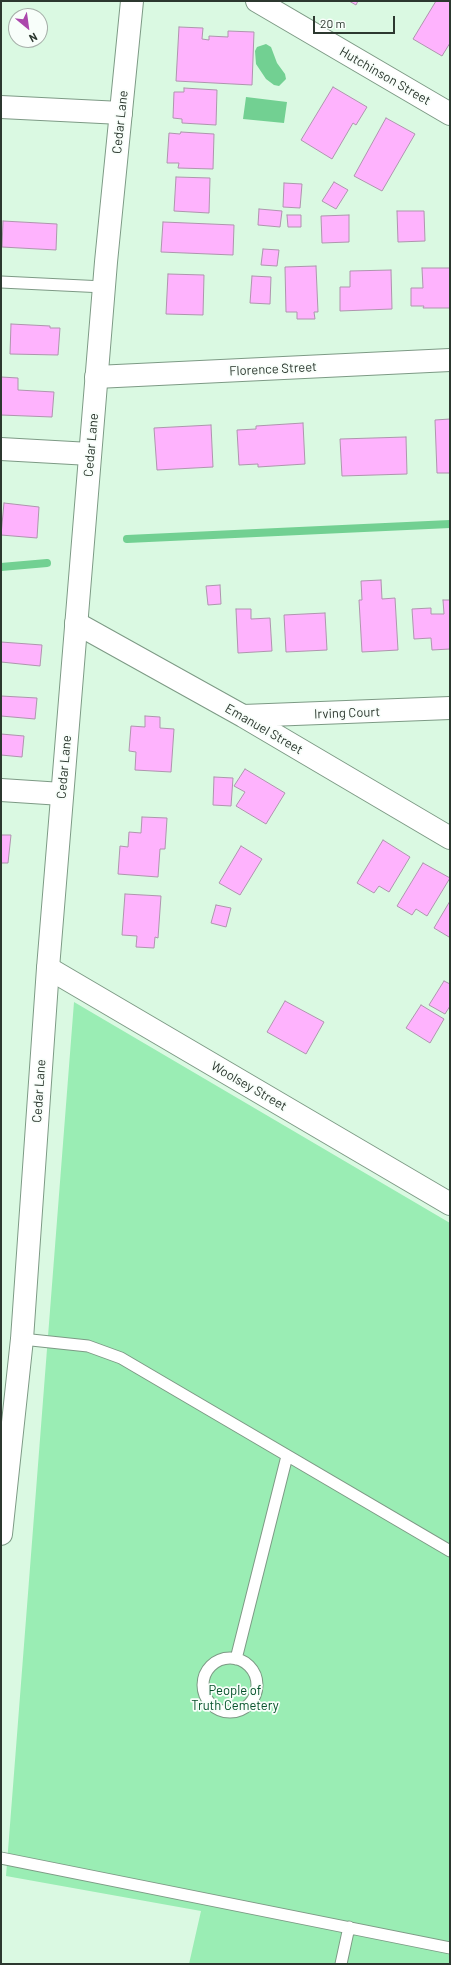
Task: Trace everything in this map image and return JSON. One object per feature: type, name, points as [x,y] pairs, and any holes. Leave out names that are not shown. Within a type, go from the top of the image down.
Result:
[{"type":"street","name":"Cedar Lane","points":[[1,1534],[22,1339],[48,968],[96,377],[132,1]]},
{"type":"street","name":"Hutchinson Street","points":[[258,1],[450,114]]},
{"type":"street","points":[[1,108],[121,113]]},
{"type":"street","name":"Florence Street","points":[[96,377],[450,360]]},
{"type":"street","points":[[1,449],[90,454]]},
{"type":"street","name":"Emanuel Street","points":[[76,623],[243,716],[450,838]]},
{"type":"street","name":"Irving Court","points":[[243,716],[450,708]]},
{"type":"street","points":[[1,790],[62,794]]},
{"type":"street","name":"Woolsey Street","points":[[48,968],[450,1204]]},
{"type":"lane","points":[[1,282],[104,287]]},
{"type":"lane","points":[[22,1339],[88,1346],[120,1358],[450,1551]]},
{"type":"lane","points":[[236,1659],[287,1456]]},
{"type":"lane","points":[[228,1658],[236,1659],[245,1662],[256,1676],[256,1694],[248,1704],[237,1711],[220,1710],[212,1706],[206,1699],[203,1690],[203,1681],[209,1669],[219,1660],[228,1658]]},
{"type":"lane","points":[[1,1858],[450,1948]]},
{"type":"lane","points":[[341,1964],[349,1927]]},
{"type":"green space","name":"People of Truth Cemetery","points":[[74,1002],[450,1223],[450,1964],[189,1964],[201,1911],[6,1876]]},
{"type":"shaded area","points":[[266,44],[271,47],[277,63],[285,74],[286,79],[279,86],[274,85],[266,79],[256,64],[255,51],[257,47]]},
{"type":"shaded area","points":[[246,97],[287,102],[284,123],[243,119]]},
{"type":"building","points":[[349,1],[358,1],[356,5]]},
{"type":"building","points":[[436,1],[450,1],[450,43],[442,56],[413,39]]},
{"type":"building","points":[[179,27],[203,28],[202,39],[209,40],[209,36],[228,37],[228,31],[254,32],[252,85],[176,81]]},
{"type":"building","points":[[333,87],[367,107],[356,125],[353,123],[332,159],[301,140]]},
{"type":"building","points":[[184,88],[217,90],[216,125],[182,123],[182,119],[173,118],[174,92],[184,92]]},
{"type":"building","points":[[386,118],[415,134],[382,191],[354,176]]},
{"type":"building","points":[[181,132],[214,134],[213,169],[178,168],[179,163],[167,163],[169,133],[180,134]]},
{"type":"building","points":[[176,177],[210,178],[209,213],[174,211]]},
{"type":"building","points":[[334,182],[348,190],[336,209],[322,201]]},
{"type":"building","points":[[284,183],[302,184],[300,208],[283,207]]},
{"type":"building","points":[[259,209],[282,211],[280,227],[258,225]]},
{"type":"building","points":[[397,211],[424,211],[425,241],[398,242]]},
{"type":"building","points":[[287,215],[301,215],[301,227],[288,227]]},
{"type":"building","points":[[349,215],[349,242],[322,243],[321,216]]},
{"type":"building","points":[[3,221],[57,224],[56,250],[2,247]]},
{"type":"building","points":[[163,222],[234,225],[233,255],[161,252]]},
{"type":"building","points":[[263,249],[279,250],[277,266],[261,265]]},
{"type":"building","points":[[316,266],[318,312],[314,312],[315,319],[297,319],[297,312],[286,312],[285,267]]},
{"type":"building","points":[[422,268],[450,268],[450,308],[423,308],[424,306],[411,306],[411,288],[423,288]]},
{"type":"building","points":[[391,270],[392,309],[340,311],[340,287],[350,287],[350,271]]},
{"type":"building","points":[[168,274],[204,275],[203,315],[166,314]]},
{"type":"building","points":[[252,276],[271,277],[270,304],[250,303]]},
{"type":"building","points":[[11,324],[60,328],[58,355],[10,354]]},
{"type":"building","points":[[1,377],[18,378],[18,390],[54,392],[52,417],[1,415]]},
{"type":"building","points":[[450,419],[450,473],[437,473],[435,420]]},
{"type":"building","points":[[303,423],[305,464],[258,467],[258,464],[239,465],[237,430],[256,429],[256,426]]},
{"type":"building","points":[[211,425],[213,467],[157,470],[154,428]]},
{"type":"building","points":[[406,437],[407,474],[342,476],[340,439]]},
{"type":"building","points":[[4,503],[39,507],[37,538],[1,535]]},
{"type":"building","points":[[381,580],[382,599],[395,598],[398,650],[362,652],[359,600],[362,600],[361,581]]},
{"type":"building","points":[[220,585],[221,604],[208,605],[206,586]]},
{"type":"building","points":[[443,600],[450,600],[450,649],[432,650],[431,638],[414,639],[412,609],[431,608],[431,614],[444,614]]},
{"type":"building","points":[[236,609],[251,609],[251,619],[270,618],[272,651],[238,653]]},
{"type":"building","points":[[325,613],[327,650],[286,652],[284,615]]},
{"type":"building","points":[[1,642],[42,645],[40,666],[1,662]]},
{"type":"building","points":[[1,696],[37,698],[35,719],[1,716]]},
{"type":"building","points":[[145,716],[160,717],[160,728],[174,729],[171,772],[135,770],[136,752],[129,751],[131,726],[145,727]]},
{"type":"building","points":[[1,734],[24,736],[22,757],[1,755]]},
{"type":"building","points":[[245,769],[285,793],[266,824],[236,806],[245,792],[234,786]]},
{"type":"building","points":[[214,777],[233,778],[231,806],[213,805]]},
{"type":"building","points":[[142,817],[167,818],[165,849],[160,849],[158,877],[118,874],[120,846],[128,847],[129,832],[141,833]]},
{"type":"building","points":[[1,835],[11,835],[8,863],[1,863]]},
{"type":"building","points":[[383,840],[410,857],[389,892],[379,886],[374,893],[357,883]]},
{"type":"building","points":[[241,846],[262,859],[240,895],[219,883]]},
{"type":"building","points":[[423,863],[450,878],[427,916],[416,909],[412,915],[397,906]]},
{"type":"building","points":[[125,894],[161,896],[158,938],[155,937],[154,948],[136,947],[137,936],[122,935]]},
{"type":"building","points":[[450,901],[450,935],[449,937],[434,928]]},
{"type":"building","points":[[216,905],[231,908],[226,927],[211,923]]},
{"type":"building","points":[[444,981],[450,984],[450,1006],[445,1014],[429,1005]]},
{"type":"building","points":[[285,1001],[324,1022],[306,1054],[267,1032]]},
{"type":"building","points":[[421,1005],[444,1019],[430,1043],[406,1028]]},
{"type":"waterway","points":[[127,539],[450,524]]},
{"type":"waterway","points":[[1,567],[47,563]]}]
